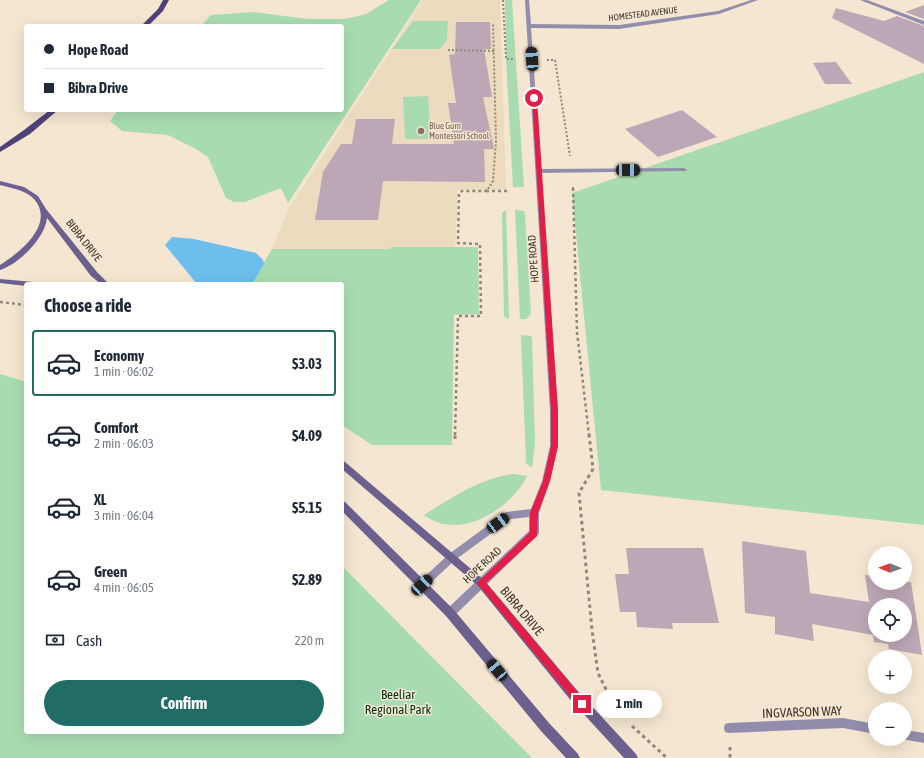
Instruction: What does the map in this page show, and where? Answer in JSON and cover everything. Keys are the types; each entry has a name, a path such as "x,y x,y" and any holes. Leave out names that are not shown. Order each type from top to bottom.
{"main road":[{"path":"146,24 161,10 166,0"},
{"path":"0,150 51,112"}],"street":[{"name":"HOPE ROAD","path":"450,613 534,533 534,513 546,481 554,446 554,404 530,26 527,0"},
{"name":"HOMESTEAD AVENUE","path":"530,26 619,27 719,12 756,0"},
{"path":"862,0 924,23"},
{"path":"539,171 684,170"},
{"name":"BIBRA DRIVE","path":"0,183 12,185 28,191 38,199 44,210 94,274 103,282"},
{"path":"0,268 26,250 38,236 44,223 44,210"},
{"path":"0,281 24,283"},
{"name":"BIBRA DRIVE","path":"344,466 481,583 572,693 632,758"},
{"path":"344,507 450,613 545,726 574,758"},
{"name":"HOPE ROAD","path":"422,585 452,557 509,515 534,513"},
{"name":"INGVARSON WAY","path":"729,728 843,723 868,728"},
{"path":"912,736 924,738"}],"path":[{"path":"503,0 506,60"},
{"path":"486,191 493,181 496,140 493,23"},
{"path":"448,50 494,50"},
{"path":"555,60 572,170 577,332 593,469 579,493 592,630 598,673 618,713"},
{"path":"455,439 458,316 481,316 480,244 458,243 458,193 462,191 510,191"},
{"path":"0,302 24,305"},
{"path":"629,723 667,758"}],"shaded area":[{"name":"Blue Gum Montessori School","path":"423,0 500,0 506,190 458,190 455,251 272,249 289,208"}],"green space":[{"path":"389,0 421,0 288,203 281,188 245,202 234,202 226,198 208,157 196,149 168,135 122,131 110,121 117,112 344,112 344,24 203,24 211,15 254,12 307,19 345,19 366,14"},
{"path":"505,0 512,0 524,187 513,187 506,59"},
{"path":"413,21 448,21 447,40 440,49 392,49"},
{"path":"924,72 924,525 601,490 572,193"},
{"path":"428,96 431,139 405,139 403,97"},
{"path":"506,210 509,319 504,316 502,213"},
{"path":"515,210 524,211 525,215 531,314 526,319 520,319"},
{"path":"391,247 478,247 479,314 454,315 452,445 372,445 344,426 344,282 252,282 272,249 390,249"},
{"path":"521,335 531,336 532,338 535,443 532,468 526,463"},
{"name":"Beeliar Regional Park","path":"0,374 24,381 24,734 344,734 344,568 532,758 0,758"},
{"path":"514,474 527,476 509,500 497,510 483,518 468,523 453,525 438,522 424,515 467,489 490,479"}],"water":[{"path":"172,237 194,239 256,253 263,260 264,264 253,282 195,282 165,245"}],"building":[{"path":"924,5 924,19 905,12"},
{"path":"836,8 884,21 897,16 924,26 924,64 832,18"},
{"path":"456,22 490,22 491,49 484,49 492,97 483,97 494,149 484,149 485,182 383,181 378,220 315,220 323,172 341,144 352,144 356,119 395,119 392,144 454,144 448,103 456,103 449,55 455,54"},
{"path":"836,62 852,84 825,84 813,63"},
{"path":"682,110 717,137 658,157 625,129"},
{"path":"742,541 806,551 810,593 868,602 868,634 812,624 814,641 775,634 775,617 745,613"},
{"path":"626,548 703,548 719,623 672,623 673,629 637,627 636,612 620,612 615,574 629,574"},
{"path":"865,575 868,575 868,590 912,590 912,589 922,655 912,653 912,650 889,649 888,644 874,642 912,642 912,598 868,598"}],"place":[{"name":"Blue Gum Montessori School","path":"421,131"}],"route":[{"path":"534,98 554,411 554,446 546,481 534,513 534,533 481,583 582,704"}]}
